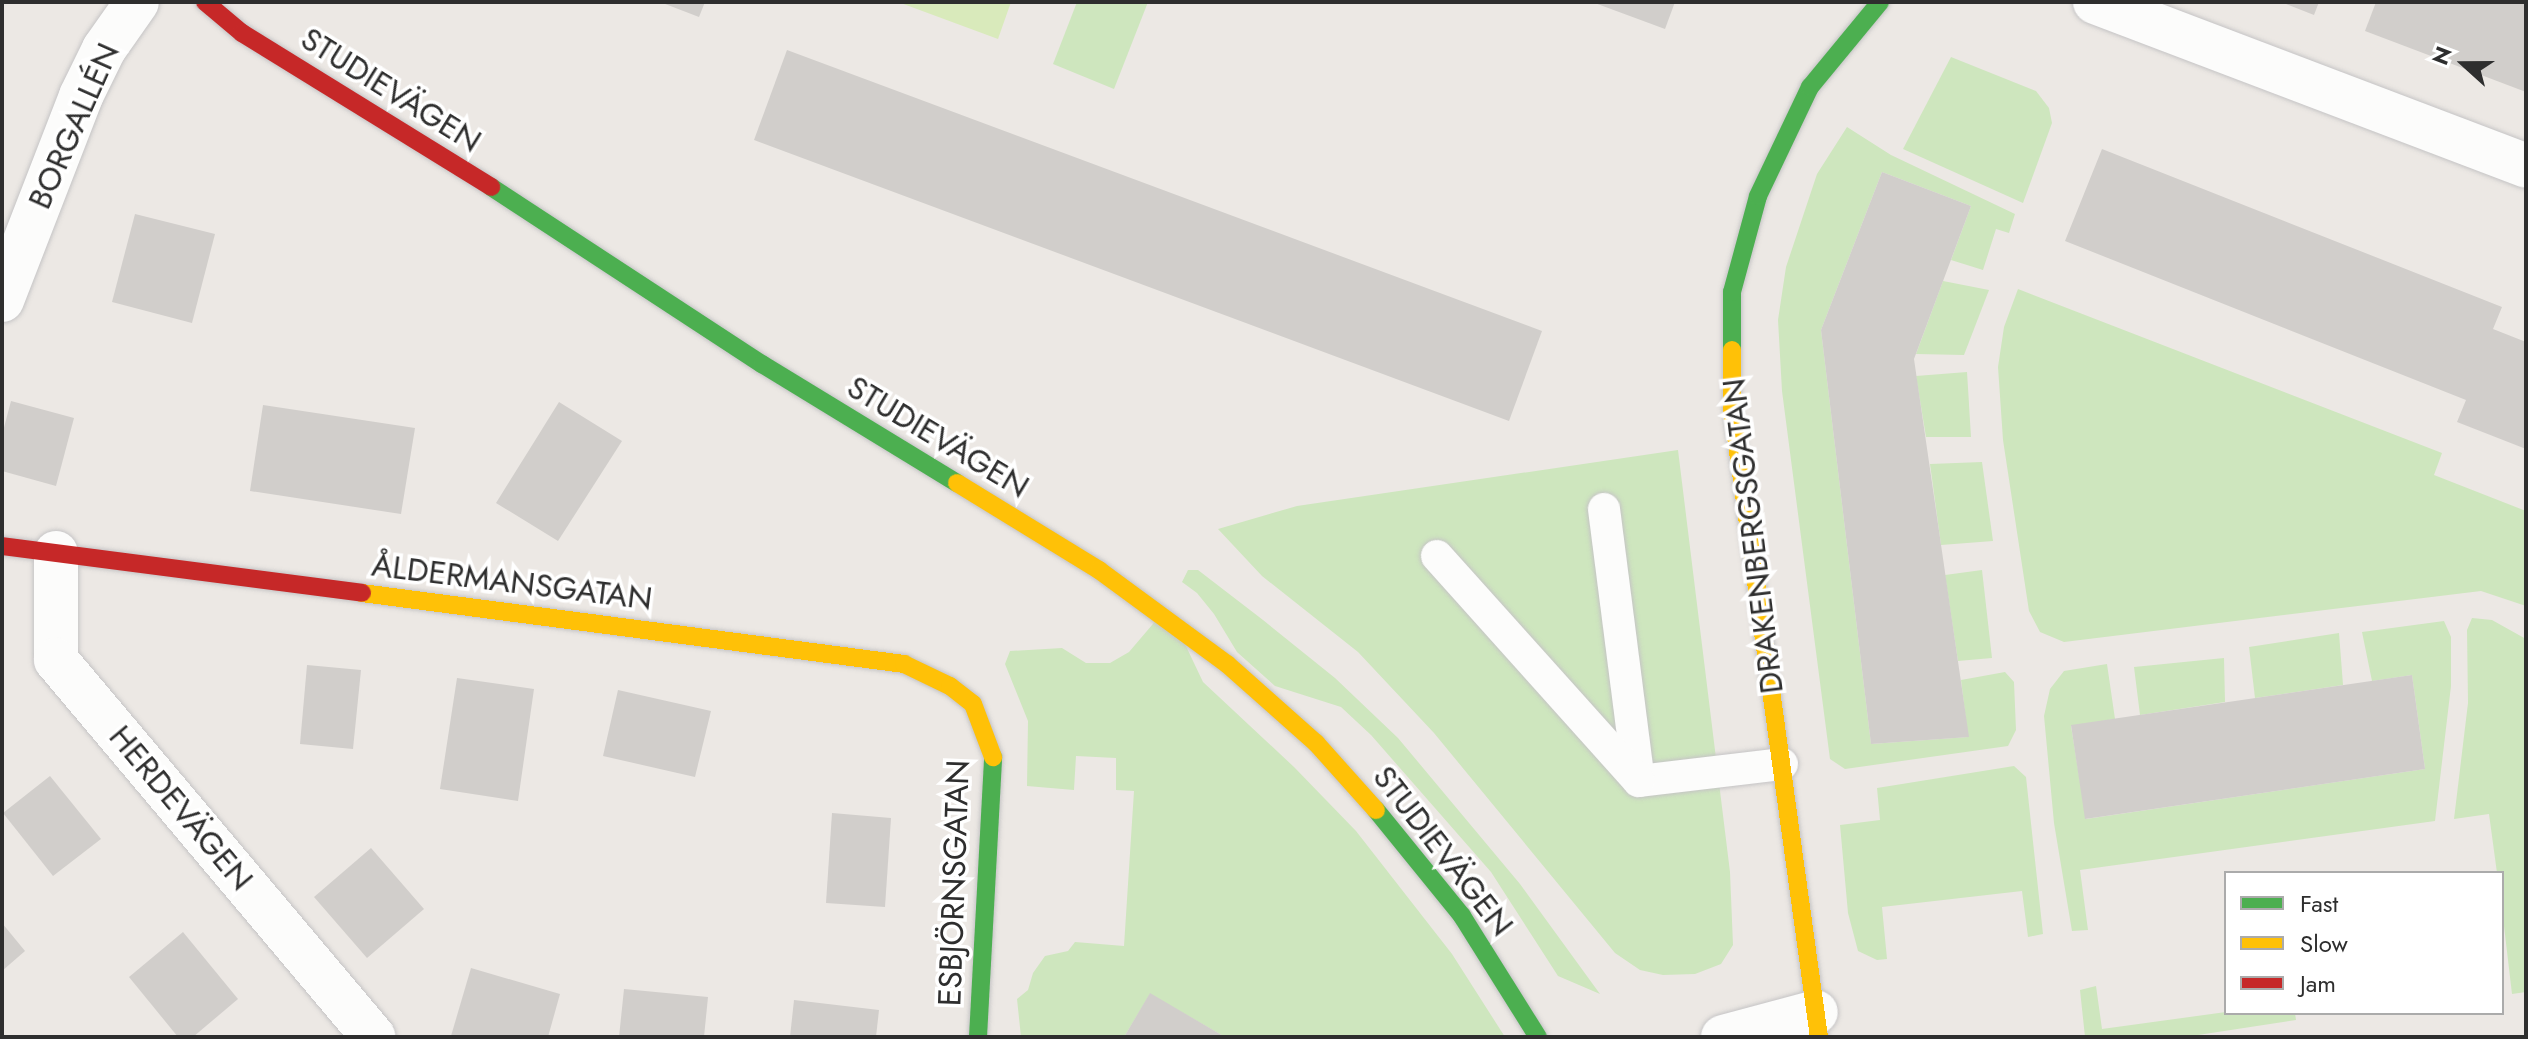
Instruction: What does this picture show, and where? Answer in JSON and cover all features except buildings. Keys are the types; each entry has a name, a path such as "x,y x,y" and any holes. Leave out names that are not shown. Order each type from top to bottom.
{"street":[{"name":"BORGALLÉN","path":"2,300 81,96 104,49 137,2"},
{"name":"STUDIEVÄGEN","path":"205,2 242,33 438,153 762,364 1099,570 1227,664 1316,743 1396,832 1462,916 1538,1037"},
{"name":"DRAKENBERGSGATAN","path":"1723,1037 1817,1025 1732,408 1732,292 1758,196 1810,87 1880,2"},
{"path":"2095,2 2526,166"},
{"name":"ÅLDERMANSGATAN","path":"2,546 904,664 950,686 973,704 986,732"},
{"name":"HERDEVÄGEN","path":"56,553 56,660 374,1037"},
{"name":"ESBJÖRNSGATAN","path":"978,1037 993,757 986,732"}],"lane":[{"path":"1604,509 1639,781"},
{"path":"1437,556 1639,781"},
{"path":"1639,781 1782,764"}],"green space":[{"path":"898,2 1011,2 998,39"},
{"path":"1077,2 1148,2 1114,89 1053,64"},
{"path":"1951,57 2036,91 2049,108 2052,123 2023,203 1903,149"},
{"path":"1847,127 1891,155 2015,214 2009,233 1996,229 1983,270 1951,260 1971,206 1882,172 1821,330 1871,744 1968,737 1961,680 2005,672 2014,682 2016,730 2008,746 1845,769 1830,759 1782,391 1778,320 1786,267 1817,174"},
{"path":"1943,281 1989,290 1964,355 1916,354"},
{"path":"2018,289 2442,453 2434,475 2526,511 2526,606 2481,591 2064,642 2040,632 2029,611 2003,440 1998,367 2004,327"},
{"path":"1967,372 1971,437 1926,437 1916,376"},
{"path":"1678,450 1730,872 1733,945 1721,964 1695,974 1663,975 1640,970 1615,953 1434,733 1358,652 1262,576 1218,529 1297,506"},
{"path":"1982,462 1993,541 1941,545 1930,464"},
{"path":"1188,570 1198,570 1263,620 1335,678 1398,738 1520,884 1600,994 1558,976 1491,872 1371,735 1341,707 1275,686 1237,652 1214,614 1197,593 1182,582"},
{"path":"1982,570 1992,658 1958,661 1945,575"},
{"path":"1158,618 1184,642 1203,682 1294,767 1356,831 1452,954 1505,1037 1225,1037 1150,994 1124,1037 1021,1037 1017,999 1028,990 1033,973 1045,956 1068,951 1075,942 1124,946 1134,791 1116,790 1116,758 1076,756 1074,790 1027,786 1028,721 1005,664 1010,651 1062,648 1086,663 1110,663 1129,652"},
{"path":"2472,618 2492,620 2526,639 2526,992 2512,994 2504,926 2504,871 2497,871 2489,814 2454,819 2468,703 2467,630"},
{"path":"2444,621 2451,637 2451,686 2435,821 2080,870 2088,930 2072,931 2054,823 2044,716 2050,689 2064,671 2107,664 2115,719 2071,726 2086,819 2425,769 2412,675 2372,681 2362,632"},
{"path":"2339,633 2343,685 2255,698 2249,647"},
{"path":"2224,658 2225,702 2140,715 2134,667"},
{"path":"2014,766 2026,777 2043,934 2028,937 2022,891 1882,907 1887,959 1877,960 1858,951 1848,913 1840,825 1880,820 1877,788"},
{"path":"2096,986 2102,1029 2224,1012 2224,1015 2295,1015 2296,1020 2185,1037 2085,1037 2080,990"}],"traffic: fast":[{"path":"1732,350 1732,292 1758,196 1810,87 1880,2"},
{"path":"491,187 762,364 957,483"},
{"path":"978,1037 993,757"},
{"path":"1376,810 1462,916 1538,1037"}],"traffic: slow":[{"path":"1732,350 1732,408 1819,1037"},
{"path":"957,483 1099,570 1227,664 1316,743 1376,810"},
{"path":"362,593 904,664 950,686 973,704 993,757"}],"traffic: jam":[{"path":"205,2 242,33 491,187"},
{"path":"2,546 362,593"}]}
